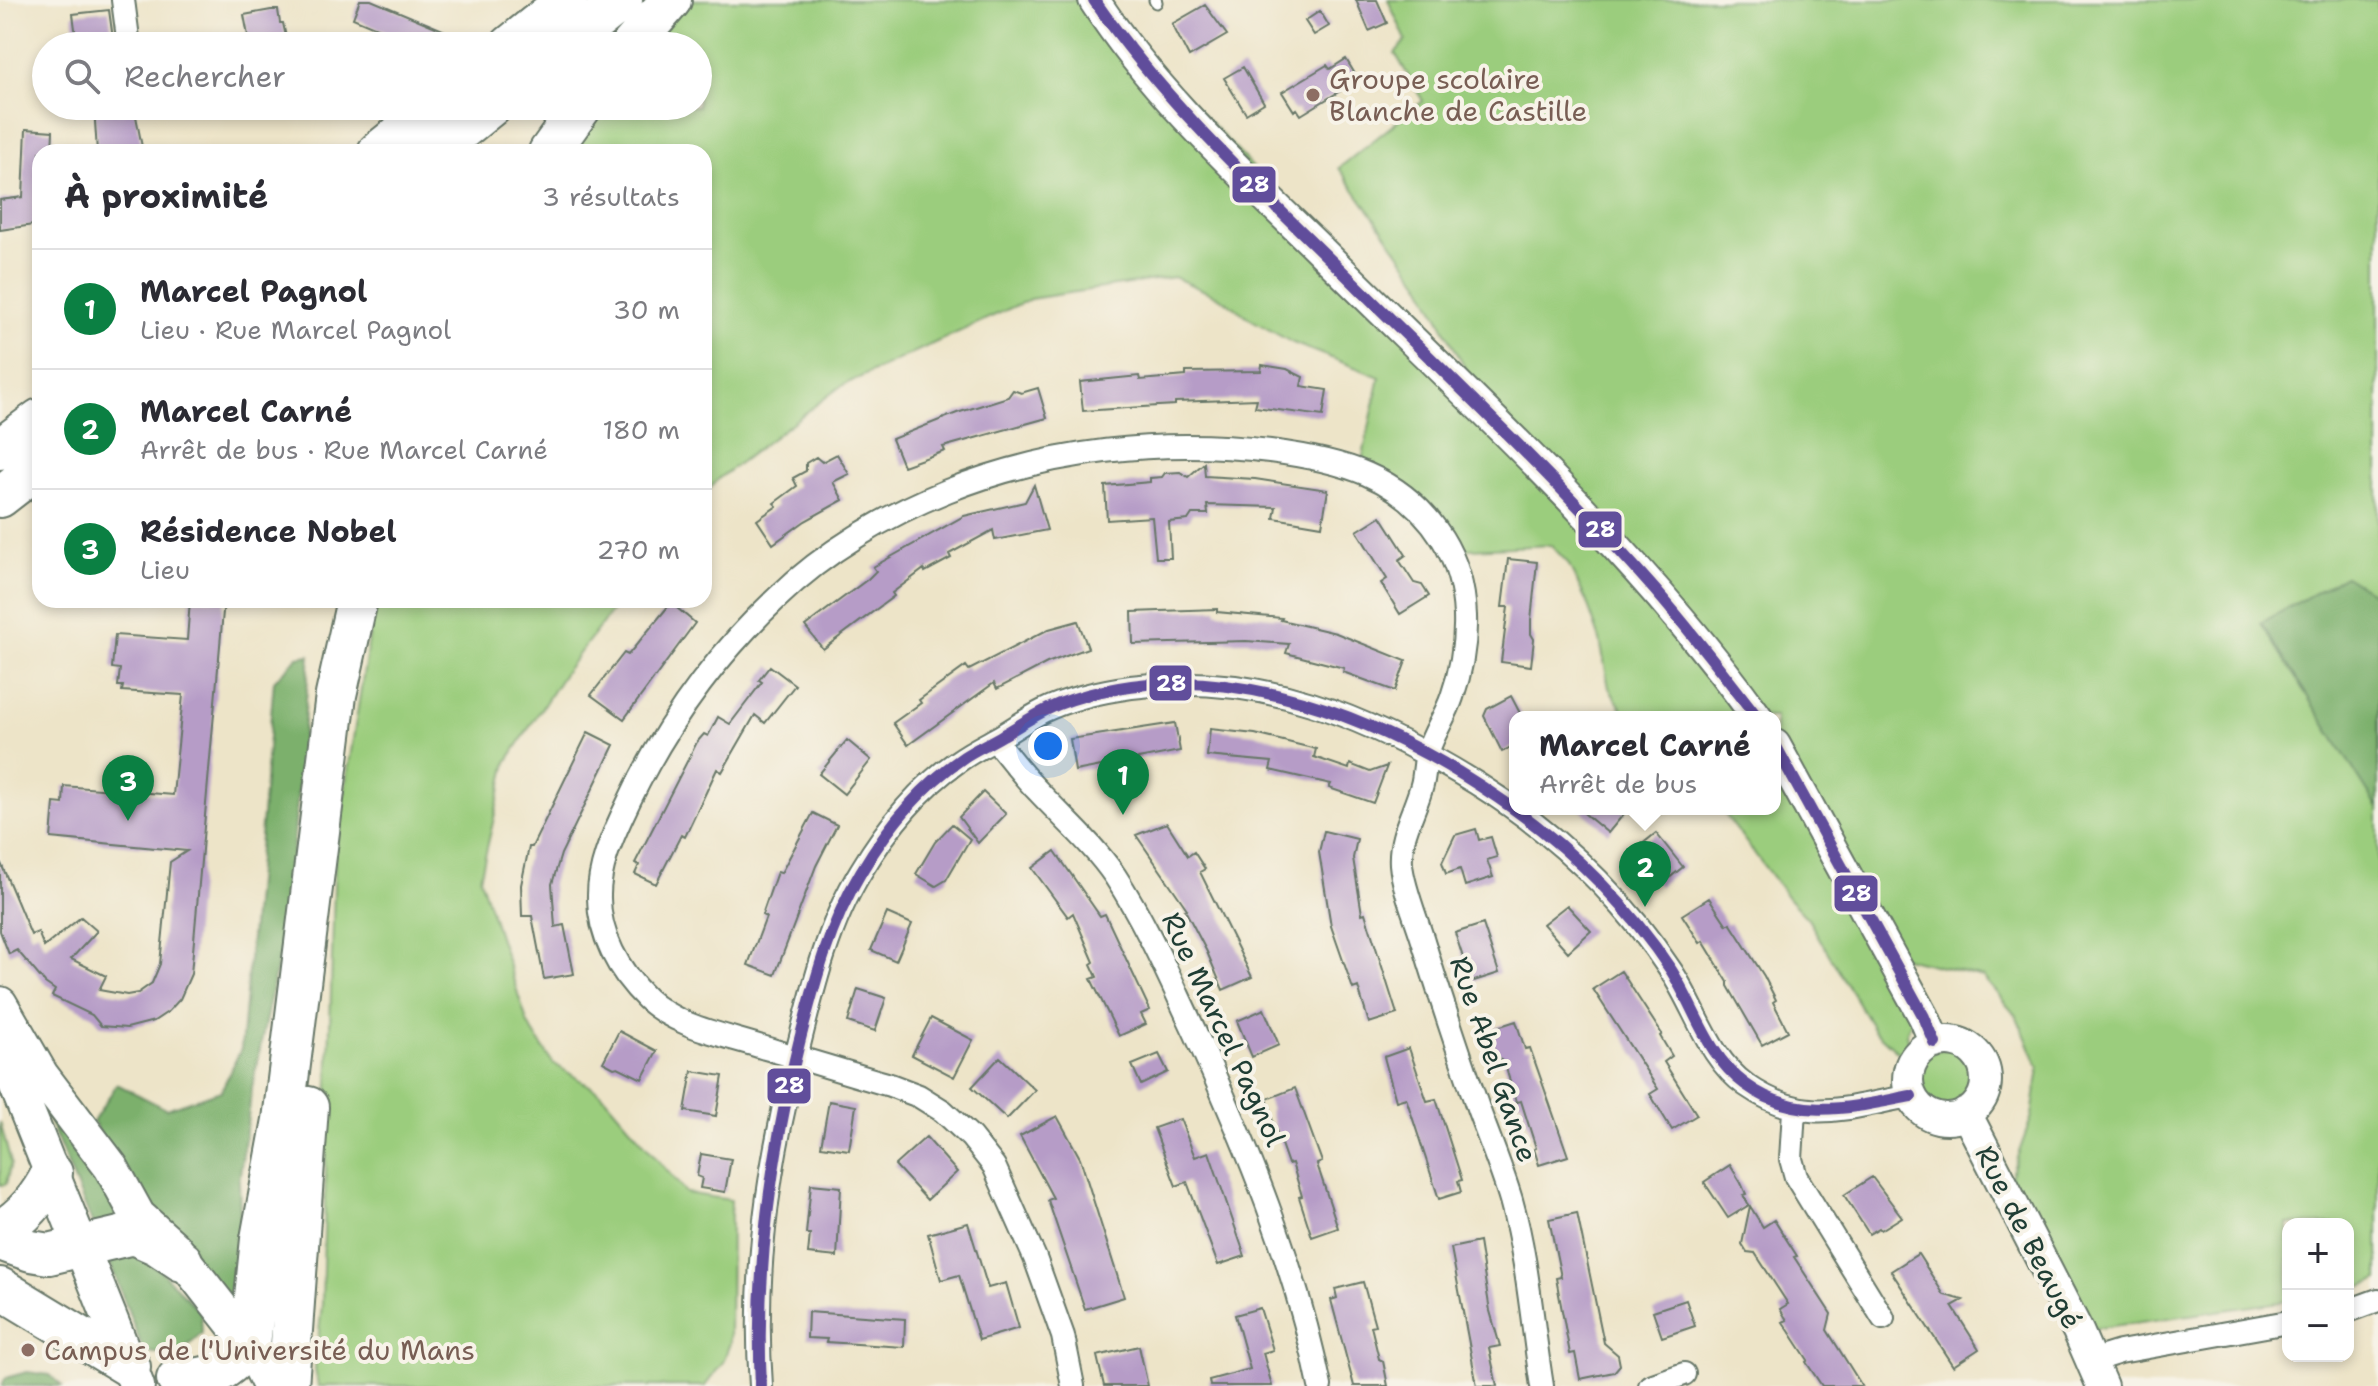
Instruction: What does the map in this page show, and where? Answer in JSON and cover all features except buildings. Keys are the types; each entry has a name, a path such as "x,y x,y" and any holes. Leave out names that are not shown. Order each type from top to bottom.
{"highway":[{"path":"527,32 567,0"},
{"path":"582,32 622,0"},
{"path":"643,32 671,0"},
{"path":"388,144 418,120"},
{"path":"444,144 474,120"},
{"path":"555,144 572,120"},
{"path":"0,449 32,425"},
{"path":"0,497 32,472"},
{"path":"177,1379 210,1377 224,1370 238,1330 261,1239 283,1120 336,695 355,608"},
{"path":"288,1386 336,695"},
{"path":"0,1231 27,1212 44,1191 52,1173"},
{"path":"0,1240 49,1254 133,1234 158,1245 182,1261"},
{"path":"0,1288 133,1376"}],"main road":[{"path":"0,1004 41,1075 111,1167 138,1216 163,1237 238,1330 270,1386"},
{"path":"0,1044 133,1376 177,1379"}],"street":[{"path":"123,0 127,32"},
{"path":"1094,0 1143,65 1202,133 1645,578 1717,662 1753,711"},
{"name":"Rue Abel Gance","path":"1073,1386 1063,1336 1011,1200 994,1166 971,1137 943,1111 919,1096 700,1028 661,1011 632,983 612,952 601,921 599,885 618,825 646,765 701,683 779,595 828,558 882,522 945,492 1010,469 1108,449 1194,445 1301,455 1346,464 1378,478 1418,509 1446,544 1462,588 1466,628 1451,702 1426,754 1422,787 1410,813 1401,865 1445,1014 1512,1202 1542,1386"},
{"path":"761,1386 759,1325 764,1223 776,1140 825,951 860,871 895,823 956,762 1045,710 1091,694 1172,682 1204,683 1274,692 1322,707 1426,754 1479,784 1509,806"},
{"name":"Rue Marcel Pagnol","path":"995,740 1037,790 1099,854 1140,917 1226,1099 1260,1180 1291,1271 1320,1386"},
{"path":"1781,756 1905,980 1935,1043"},
{"path":"1521,815 1587,869 1640,927 1666,963 1724,1066 1741,1082 1765,1098 1794,1110 1814,1113 1911,1096"},
{"path":"1947,1040 1963,1044 1975,1052 1983,1065 1985,1088 1979,1102 1966,1113 1947,1119 1932,1116 1920,1107 1911,1096 1908,1081 1911,1064 1920,1052 1935,1043 1947,1040"},
{"path":"1794,1110 1791,1159 1796,1177 1883,1318"},
{"name":"Rue de Beaugé","path":"1966,1113 2097,1374 2120,1352 2282,1323"},
{"path":"2354,1309 2378,1300"},
{"path":"1650,1386 1684,1374"}],"green space":[{"path":"686,0 1094,0 1492,420 1420,282 1339,168 1423,101 1395,53 1406,40 1388,0 2378,0 2378,596 2345,576 2261,623 2378,808 2378,1280 2354,1289 2354,1218 2282,1218 2282,1302 2078,1331 2005,1191 2032,1116 2039,1068 2017,1017 1983,977 1892,955 1918,1006 1907,1031 1911,1064 1874,1030 1808,919 1789,899 1726,815 1781,815 1781,711 1623,711 1609,688 1600,640 1586,600 1568,563 1551,545 1448,550 1360,470 1380,377 1293,343 1223,299 1174,277 1030,299 841,386 712,486 712,144 576,144 594,120 712,120 712,32 660,32"},
{"path":"2345,576 2378,596 2378,808 2261,623"},
{"path":"374,608 614,608 565,672 507,762 480,878 528,1024 553,1063 601,1093 686,1193 731,1200 730,1343 723,1362 705,1386 318,1386 315,1369 322,1304 335,853"},
{"path":"310,655 287,914 252,1088 239,1181 243,1317 147,1212 93,1122 117,1084 166,1109 221,1091 241,1049 274,681 298,657"},
{"path":"1946,1049 1958,1051 1967,1058 1974,1067 1974,1091 1967,1100 1958,1107 1946,1109 1934,1107 1925,1100 1918,1091 1916,1079 1918,1067 1925,1058 1934,1051"},
{"path":"36,1089 90,1163 122,1217 93,1225"},
{"path":"0,1122 11,1163 6,1184 0,1185"},
{"path":"107,1255 137,1257 161,1271 201,1313 202,1333 176,1352 144,1352"},
{"path":"27,1372 50,1375 62,1386 2,1386 5,1378"}],"transit line":[{"name":"28","path":"1094,0 1154,78 1220,150 1584,512 1681,621 1752,711"},
{"name":"28","path":"761,1386 760,1299 767,1213 780,1128 817,977 840,913 871,856 919,795 948,768 1059,704 1113,689 1168,683 1224,686 1279,696 1333,712 1385,733 1435,759 1509,806"},
{"name":"28","path":"1781,756 1924,1017 1935,1043"},
{"name":"28","path":"1522,815 1586,869 1631,917 1671,970 1711,1046 1745,1084 1765,1096 1805,1108 1847,1107 1911,1096"}],"place":[{"name":"Groupe scolaire Blanche de Castille","path":"1313,95"},
{"name":"Marcel Pagnol","path":"1123,815"},
{"name":"Résidence Nobel","path":"128,821"},
{"name":"Marcel Carné","path":"1645,907"},
{"name":"Campus de l'Université du Mans","path":"28,1350"}]}
